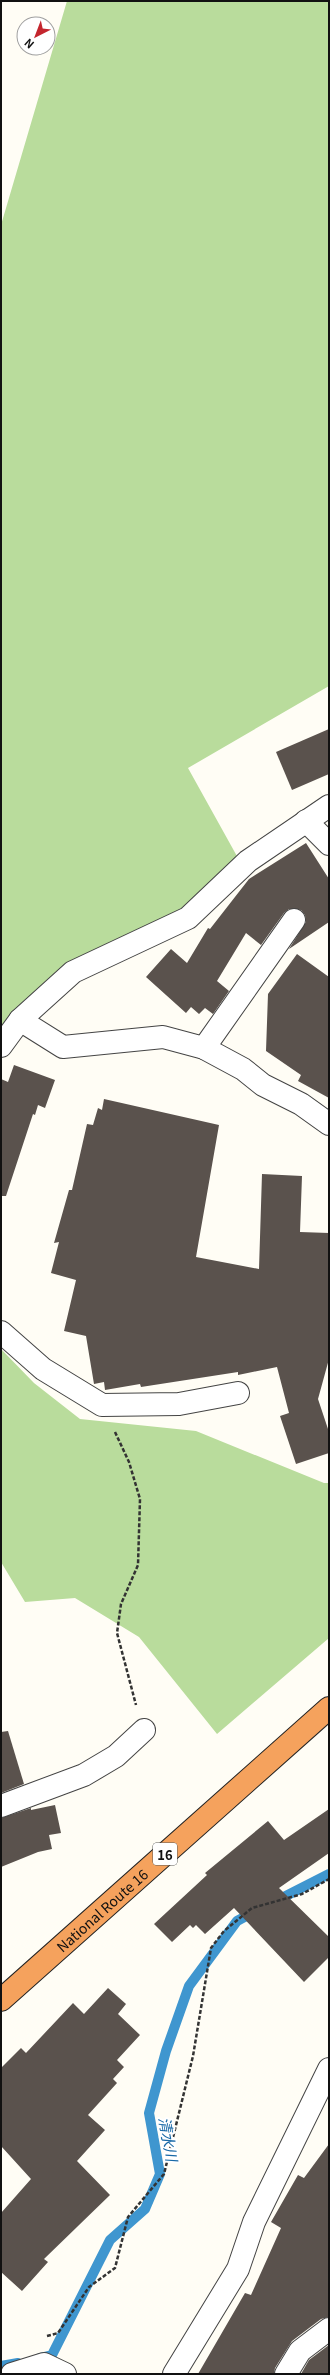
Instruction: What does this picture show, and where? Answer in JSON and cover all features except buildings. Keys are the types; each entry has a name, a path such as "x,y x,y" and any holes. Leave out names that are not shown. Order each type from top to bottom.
{"highway":[{"name":"National Route 16","path":"1,2000 329,1708"}],"street":[{"path":"1,1046 20,1020 73,972 188,918 248,861 329,806"},
{"path":"306,821 329,844"},
{"path":"204,1048 294,920"},
{"path":"20,1020 63,1048 163,1037 204,1048 243,1069 263,1085 301,1104 329,1124"},
{"path":"1,1332 43,1369 102,1405 180,1404 238,1392"},
{"path":"1,1806 84,1775 116,1756 144,1730"},
{"path":"174,2374 238,2269 254,2222 329,2069"},
{"path":"286,2374 300,2351 329,2329"},
{"path":"12,2374 44,2364 56,2372"}],"path":[{"path":"102,1405 129,1462 140,1499 138,1565 120,1604 117,1633 130,1686 144,1730"},
{"path":"47,2336 58,2333 89,2288 115,2268 128,2217 164,2174 193,2056 210,1948 224,1931 252,1908 302,1894 329,1880"}],"green space":[{"path":"67,1 329,1 329,686 188,768 238,858 184,910 1,1033 1,225 51,56 56,56 56,38"},
{"path":"1,1349 34,1383 80,1419 196,1431 324,1483 329,1483 329,1638 217,1734 139,1637 75,1598 25,1602 1,1562"}],"waterway":[{"name":"清水川","path":"276,1901 329,1874"},
{"name":"清水川","path":"40,2358 52,2355 110,2240 145,2209 160,2174 149,2113 166,2051 189,1986 237,1921 254,1912"},
{"name":"清水川","path":"1,2366 18,2363"}]}
